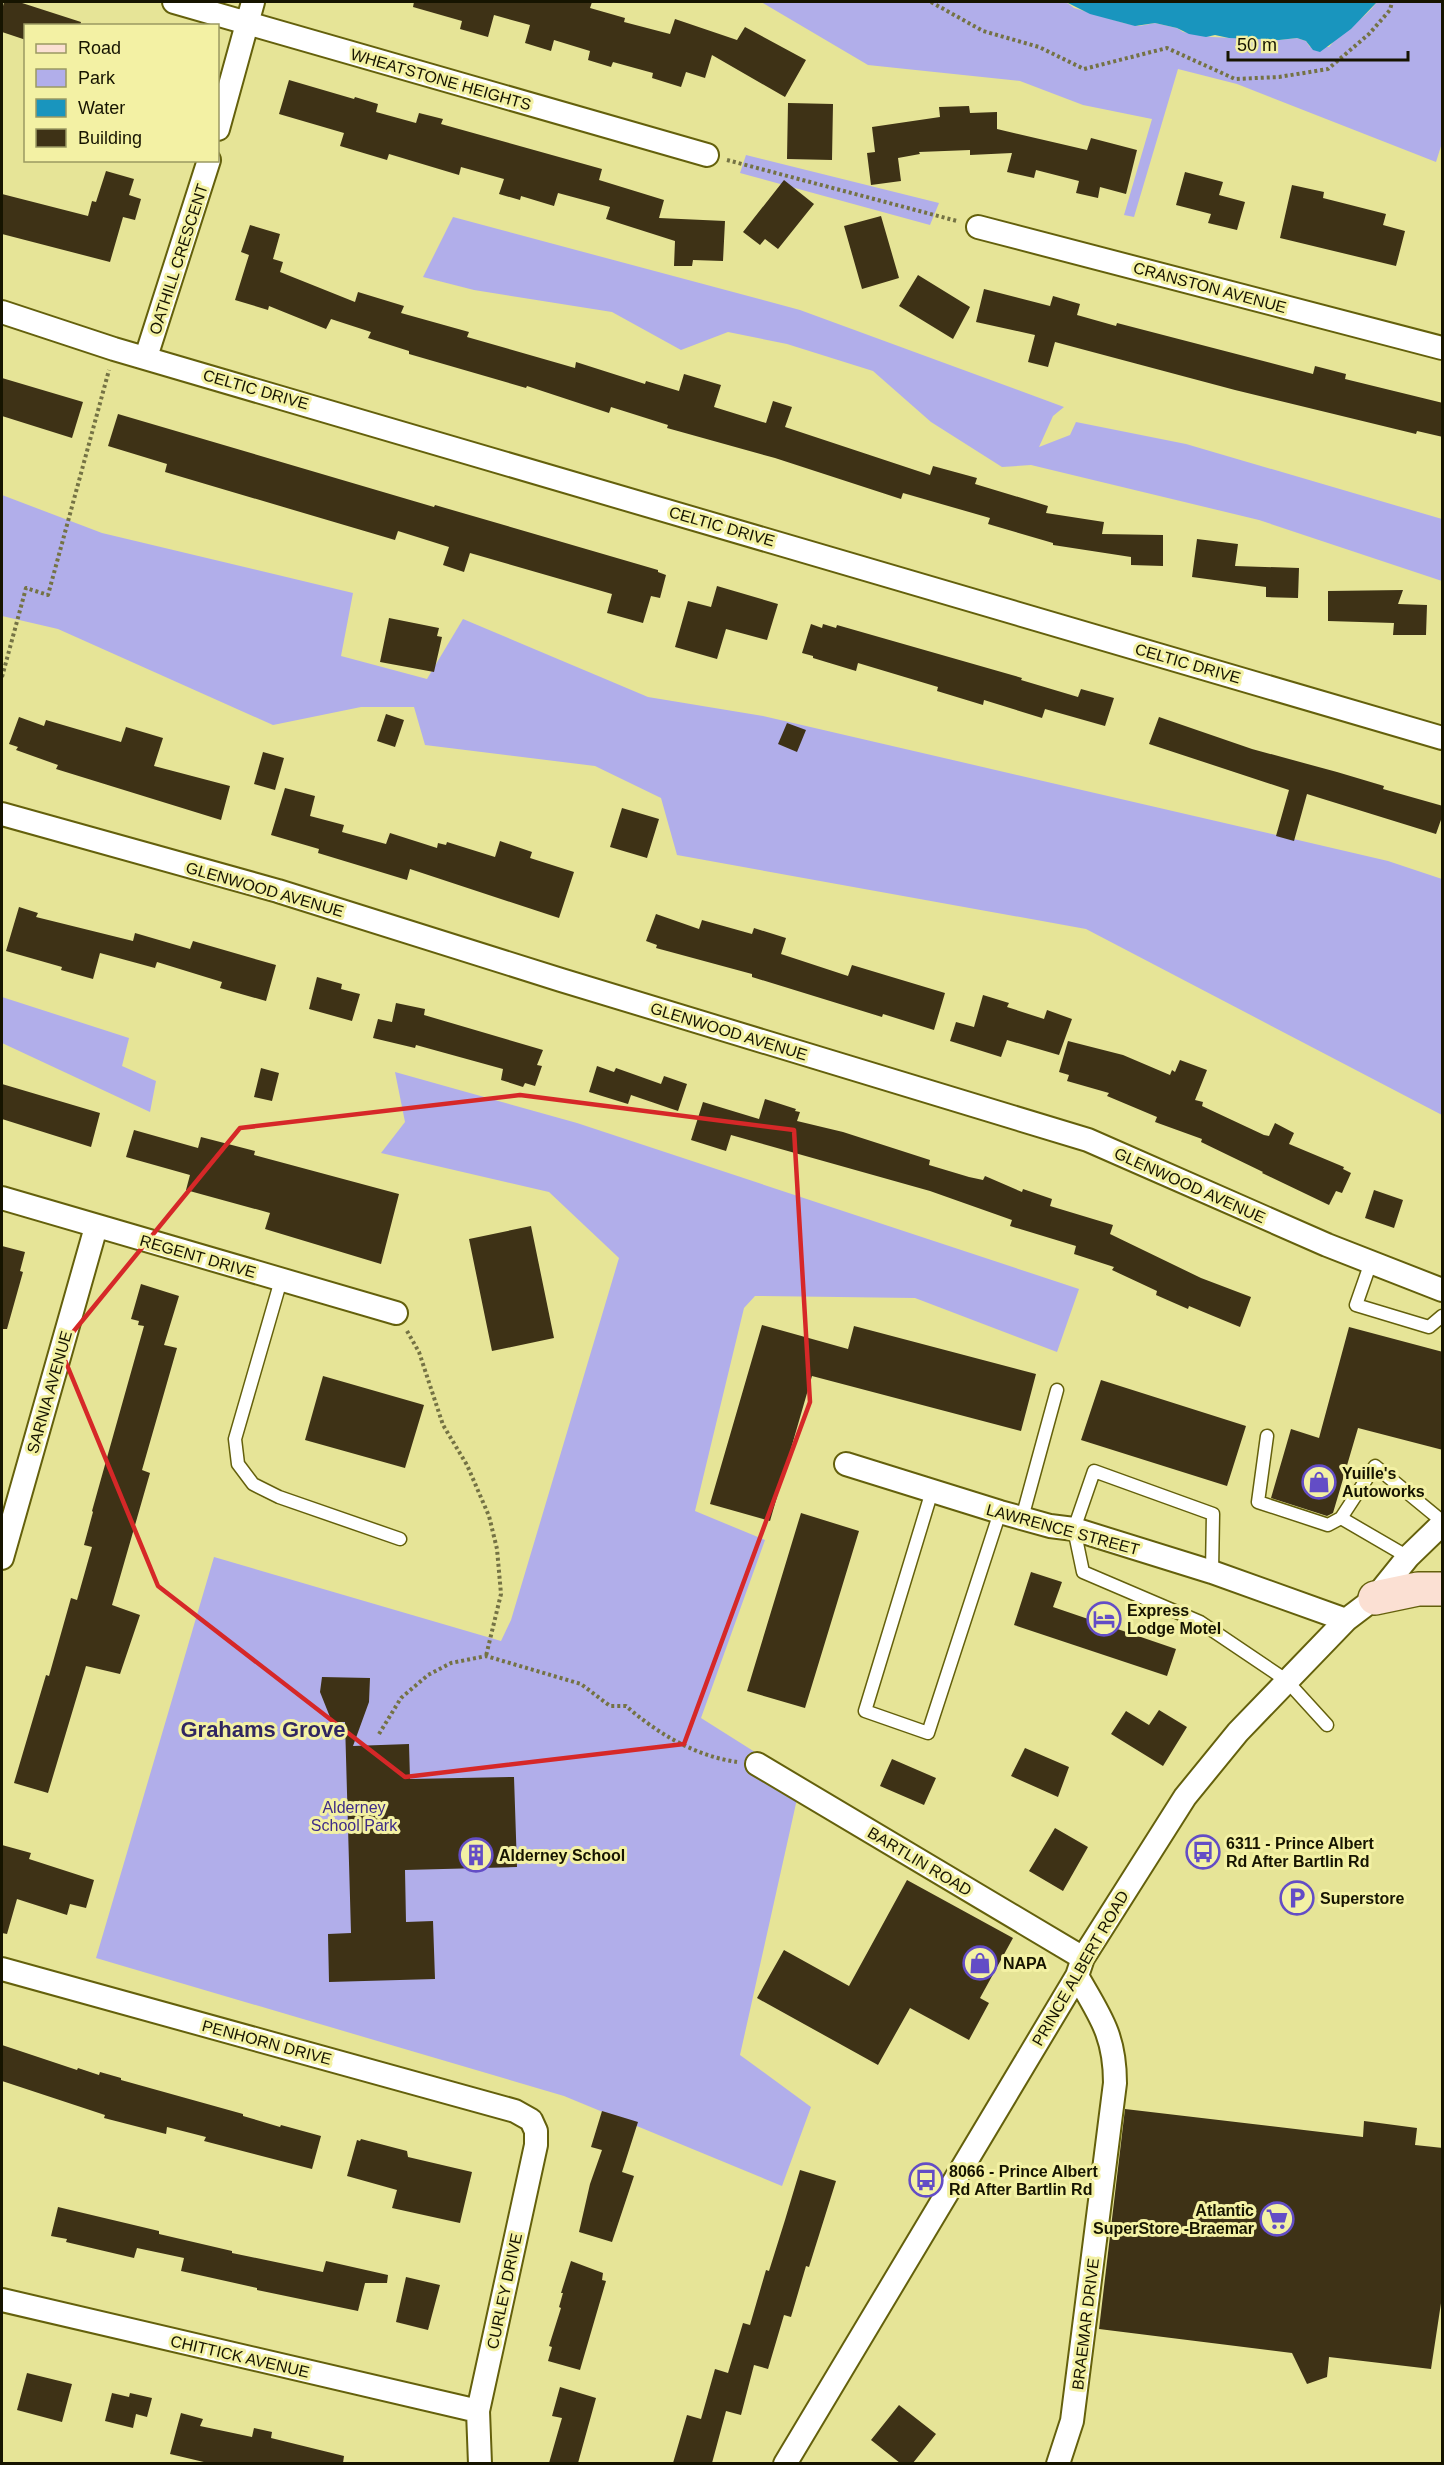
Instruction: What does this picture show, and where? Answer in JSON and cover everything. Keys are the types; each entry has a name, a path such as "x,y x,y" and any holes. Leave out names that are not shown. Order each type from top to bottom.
{"main road":[{"path":"1375,1598 1418,1590 1443,1589"}],"street":[{"name":"WHEATSTONE HEIGHTS","path":"174,2 250,12 707,155"},
{"path":"219,125 250,12"},
{"name":"OATHILL CRESCENT","path":"146,357 208,162"},
{"name":"CRANSTON AVENUE","path":"978,227 1443,348"},
{"name":"CELTIC DRIVE","path":"2,312 114,349 1443,738"},
{"name":"GLENWOOD AVENUE","path":"2,814 278,891 561,980 1088,1140 1371,1262 1443,1290"},
{"name":"REGENT DRIVE","path":"2,1198 396,1313"},
{"name":"SARNIA AVENUE","path":"2,1558 96,1227"},
{"name":"LAWRENCE STREET","path":"846,1464 1000,1512 1050,1526 1074,1529 1212,1572 1346,1620"},
{"name":"PRINCE ALBERT ROAD","path":"785,2463 1080,1967 1185,1797 1238,1732 1286,1680 1346,1620 1375,1598 1408,1557 1443,1522"},
{"name":"BARTLIN ROAD","path":"757,1764 1080,1967"},
{"name":"BRAEMAR DRIVE","path":"1058,2463 1072,2421 1115,2083 1114,2051 1080,1967"},
{"name":"PENHORN DRIVE","path":"2,1969 428,2086 515,2111 531,2120"},
{"name":"CURLEY DRIVE","path":"480,2463 477,2412 536,2145 536,2131 531,2120"},
{"name":"CHITTICK AVENUE","path":"2,2300 477,2412"}],"lane":[{"path":"1371,1262 1356,1305 1429,1327 1443,1316"},
{"path":"281,1280 235,1439 238,1464 253,1484 279,1497 400,1539"},
{"path":"1022,1518 1057,1390"},
{"path":"1267,1436 1258,1502 1328,1525 1341,1518 1374,1466 1443,1522"},
{"path":"1212,1572 1213,1514 1094,1471 1074,1529 1083,1572 1200,1622 1286,1680 1327,1725"},
{"path":"932,1491 865,1711 928,1733 1000,1512"},
{"path":"1341,1518 1408,1557"}],"path":[{"path":"931,2 983,31 1039,47 1084,69 1167,48 1234,79 1280,77 1328,69 1369,34 1390,10 1392,2"},
{"path":"707,155 978,227"},
{"path":"2,677 26,588 48,595 114,349"},
{"path":"396,1313 419,1352 442,1425 467,1465 489,1516 497,1549 501,1594 486,1656"},
{"path":"379,1734 401,1698 428,1675 451,1663 486,1656 581,1684 610,1706 626,1706 648,1725 696,1751 730,1761 757,1764"}],"highlighted area":[{"path":"520,1095 794,1130 810,1402 684,1744 405,1777 158,1586 60,1348 240,1128"}],"green space":[{"path":"761,2 1066,2 1074,8 1139,26 1155,23 1177,28 1183,32 1212,37 1279,40 1297,38 1306,41 1310,47 1329,47 1377,2 1442,2 1442,143 1436,162 1237,84 1178,69 1134,217 1124,215 1152,119 1083,105 1020,81 868,65"},
{"path":"746,155 939,203 930,225 740,173"},
{"path":"453,217 800,310 1064,407 1053,416 1039,447 1070,435 1076,422 1186,444 1442,519 1442,581 1259,520 1031,465 1002,467 931,422 873,371 787,344 728,332 681,350 612,312 474,290 423,277"},
{"path":"2,495 102,533 353,593 341,656 427,679 463,619 648,697 763,716 1388,861 1442,879 1442,1115 1086,929 677,855 661,798 595,766 425,745 414,707 361,707 273,725 58,629 2,616"},
{"path":"2,997 129,1038 122,1066 156,1081 150,1112 2,1043"},
{"name":"Alderney School Park","path":"395,1072 577,1123 1079,1289 1057,1352 915,1298 755,1296 744,1308 695,1511 765,1540 701,1718 801,1781 740,2055 811,2107 782,2186 564,2096 96,1958 214,1557 501,1641 511,1620 619,1258 549,1192 381,1153 405,1122"}],"water":[{"path":"1066,2 1377,2 1351,29 1320,52 1313,50 1306,41 1297,38 1279,40 1229,38 1215,35 1206,37 1155,23 1135,26 1090,14"}],"building":[{"path":"4,2 19,2 81,22 80,24 24,24 24,39 2,32"},
{"path":"414,2 592,2 590,8 625,18 624,22 670,34 675,19 737,40 745,27 806,60 785,97 712,55 705,78 686,72 681,87 652,78 653,73 613,62 611,67 588,60 590,51 554,40 551,51 525,43 530,25 494,15 488,37 460,29 462,21 413,7"},
{"path":"289,80 378,104 376,112 416,123 419,113 443,119 441,124 602,169 599,180 664,200 659,218 725,221 723,261 693,260 692,266 674,266 675,241 606,219 610,207 558,193 554,206 521,196 520,200 499,194 504,179 461,167 459,175 389,154 387,160 340,146 344,133 279,114"},
{"path":"788,103 833,104 832,160 787,159"},
{"path":"969,106 970,113 997,112 997,129 1087,150 1091,138 1137,150 1126,194 1100,187 1098,198 1076,193 1079,181 1036,170 1034,178 1007,172 1012,153 970,155 970,150 919,152 920,154 898,158 901,181 871,185 867,153 875,152 872,127 940,117 939,107"},
{"path":"106,171 134,179 129,195 141,199 135,220 123,217 110,262 2,234 2,194 88,216 92,201 96,202"},
{"path":"1185,172 1223,182 1219,195 1245,202 1237,230 1208,223 1211,214 1176,205"},
{"path":"784,180 814,204 778,249 765,239 760,245 743,232"},
{"path":"1292,185 1324,192 1323,198 1386,214 1383,225 1405,231 1396,266 1280,238"},
{"path":"881,216 899,278 862,289 844,226"},
{"path":"250,225 280,234 273,259 283,262 280,272 355,302 358,292 404,306 401,313 469,332 467,337 575,368 576,362 645,384 646,381 679,391 684,374 721,385 714,407 766,423 773,401 792,407 785,427 930,475 933,466 977,478 975,484 1048,506 1046,513 1104,522 1102,534 1163,535 1163,566 1131,565 1131,557 1053,545 1053,543 988,524 990,518 903,493 901,499 775,458 667,428 668,425 611,407 609,413 527,386 526,388 409,354 409,351 368,338 371,332 331,319 326,329 269,306 268,310 235,300 249,255 241,252"},
{"path":"918,275 970,307 953,339 899,306"},
{"path":"984,289 1050,306 1053,296 1080,304 1077,315 1116,326 1117,323 1313,374 1315,366 1346,374 1345,379 1443,403 1443,437 1417,431 1416,434 1235,390 1055,342 1048,367 1028,362 1035,335 976,322"},
{"path":"2,378 83,402 72,438 2,416"},
{"path":"118,414 658,570 666,575 660,598 651,596 643,623 607,613 612,594 470,553 464,572 443,565 449,547 398,531 395,540 165,472 167,464 108,446"},
{"path":"1197,539 1238,544 1235,566 1299,568 1298,598 1266,597 1266,587 1192,577"},
{"path":"717,586 778,604 767,640 726,629 717,659 675,647 688,601 711,607"},
{"path":"1403,590 1398,604 1427,605 1426,635 1393,635 1394,623 1328,621 1328,591"},
{"path":"389,618 439,628 437,636 442,637 434,672 380,662"},
{"path":"811,624 822,628 823,624 836,628 837,625 1022,678 1021,680 1078,697 1081,689 1114,698 1105,726 1045,709 1042,718 984,700 983,705 937,691 938,687 858,663 856,671 802,653"},
{"path":"386,714 404,720 395,747 377,741"},
{"path":"19,717 44,726 46,720 121,742 126,727 163,738 154,766 230,786 221,820 56,769 58,765 16,750 18,747 9,744"},
{"path":"1159,717 1252,749 1384,786 1383,789 1443,806 1443,814 1436,834 1307,794 1294,841 1276,836 1289,790 1149,744"},
{"path":"787,723 806,730 797,752 778,744"},
{"path":"263,752 284,758 275,790 254,784"},
{"path":"285,788 315,796 310,816 344,825 342,832 386,844 390,833 437,848 438,843 446,845 447,842 495,857 500,841 532,852 530,858 574,872 559,918 410,869 407,880 318,853 319,849 271,835"},
{"path":"622,808 659,819 647,858 610,847"},
{"path":"19,907 38,913 36,917 133,941 135,933 190,949 193,941 276,965 266,1001 220,988 222,982 157,962 155,968 100,953 93,979 61,970 62,967 6,951"},
{"path":"656,914 699,929 702,920 752,934 754,928 786,938 781,954 848,976 852,965 945,993 934,1030 883,1014 882,1017 752,977 752,974 656,948 657,945 646,941"},
{"path":"317,977 342,984 341,989 360,994 352,1021 309,1009"},
{"path":"983,995 1009,1003 1007,1007 1044,1019 1047,1010 1072,1019 1059,1055 1007,1040 1001,1057 950,1041 956,1022 974,1027"},
{"path":"396,1003 425,1009 424,1015 543,1050 537,1065 542,1066 535,1086 525,1083 523,1087 501,1080 503,1069 416,1045 415,1048 373,1038 378,1019 392,1022"},
{"path":"1068,1041 1123,1055 1170,1075 1172,1070 1175,1072 1180,1060 1207,1070 1195,1100 1203,1102 1202,1106 1264,1135 1269,1136 1275,1123 1294,1133 1289,1144 1344,1167 1343,1169 1351,1173 1342,1193 1336,1191 1329,1205 1201,1142 1202,1139 1155,1122 1157,1117 1107,1096 1109,1093 1067,1081 1069,1075 1059,1072"},
{"path":"597,1066 614,1072 616,1068 661,1084 664,1076 687,1084 678,1111 631,1095 628,1104 589,1092"},
{"path":"261,1068 279,1073 272,1101 254,1097"},
{"path":"2,1084 100,1113 91,1147 2,1119"},
{"path":"765,1099 796,1109 795,1111 800,1112 797,1121 843,1132 930,1160 929,1165 969,1177 983,1180 985,1176 1022,1192 1023,1189 1052,1199 1050,1206 1113,1225 1110,1234 1201,1278 1251,1297 1240,1327 1156,1295 1157,1291 1112,1270 1114,1267 1074,1254 1076,1246 1010,1226 1012,1220 930,1191 731,1135 726,1151 691,1140 703,1102 759,1119"},
{"path":"134,1130 198,1148 201,1137 255,1151 254,1155 399,1194 381,1264 265,1229 270,1213 186,1190 190,1175 126,1157"},
{"path":"1374,1190 1403,1200 1394,1228 1365,1218"},
{"path":"531,1226 554,1338 492,1351 469,1239"},
{"path":"2,1246 25,1252 20,1271 23,1272 7,1329 2,1329"},
{"path":"141,1284 179,1296 164,1345 177,1348 142,1470 150,1473 112,1605 140,1615 120,1674 86,1666 48,1793 14,1783 46,1675 49,1676 71,1598 77,1600 92,1547 84,1545 92,1511 144,1326 138,1325 139,1321 131,1319"},
{"path":"762,1325 848,1349 854,1326 1036,1374 1021,1431 812,1376 770,1521 710,1504"},
{"path":"1349,1327 1443,1352 1443,1450 1358,1428 1333,1513 1327,1516 1271,1498 1291,1429 1319,1438"},
{"path":"323,1376 424,1405 405,1468 305,1440"},
{"path":"1101,1380 1246,1426 1227,1486 1081,1440"},
{"path":"801,1513 859,1531 805,1708 747,1691"},
{"path":"1031,1572 1062,1582 1053,1607 1176,1649 1167,1676 1014,1625"},
{"name":"Alderney School","path":"322,1677 370,1678 369,1702 353,1746 409,1744 410,1779 514,1777 517,1867 405,1870 406,1922 433,1921 435,1979 329,1982 328,1934 351,1933 345,1722 332,1722 320,1692"},
{"path":"1159,1710 1187,1727 1163,1766 1111,1734 1126,1711 1149,1725"},
{"path":"1025,1748 1069,1767 1058,1797 1011,1776"},
{"path":"892,1759 936,1778 924,1805 880,1786"},
{"path":"1055,1828 1088,1847 1063,1891 1029,1871"},
{"path":"2,1845 31,1853 29,1859 94,1880 86,1908 70,1904 67,1915 17,1899 7,1934 2,1933"},
{"path":"907,1880 1013,1938 980,1998 989,2003 969,2040 910,2008 878,2065 757,1998 784,1950 849,1986"},
{"path":"2,2045 77,2070 78,2068 99,2075 100,2072 280,2127 281,2125 321,2136 312,2169 204,2141 206,2137 167,2127 166,2134 104,2118 105,2115 2,2081"},
{"name":"Atlantic SuperStore -Braemar","path":"1125,2109 1363,2137 1364,2121 1417,2128 1415,2145 1443,2148 1443,2290 1431,2369 1329,2357 1327,2377 1307,2384 1292,2353 1099,2329"},
{"path":"602,2111 638,2122 622,2172 634,2176 612,2242 579,2232 590,2184 602,2150 591,2147"},
{"path":"361,2139 407,2151 408,2157 472,2172 460,2223 392,2208 397,2190 347,2176 357,2140"},
{"path":"800,2170 836,2181 791,2317 784,2315 768,2369 754,2365 741,2415 726,2411 712,2463 673,2463 687,2415 701,2419 715,2369 728,2373 743,2323 750,2325"},
{"path":"58,2207 159,2231 159,2234 232,2251 232,2253 323,2272 326,2261 388,2275 387,2283 365,2283 358,2311 257,2290 257,2288 181,2271 184,2258 137,2248 134,2258 66,2242 67,2239 51,2236"},
{"path":"571,2261 603,2273 602,2280 606,2281 580,2370 548,2361 552,2347 549,2346 561,2308 559,2307 563,2293 561,2293"},
{"path":"406,2277 440,2285 428,2330 396,2322"},
{"path":"27,2373 72,2384 62,2422 17,2410"},
{"path":"560,2387 596,2398 578,2463 549,2463 562,2418 552,2416"},
{"path":"112,2393 129,2397 130,2393 152,2398 147,2417 136,2414 133,2428 105,2421"},
{"path":"899,2405 936,2434 913,2463 900,2463 871,2440"},
{"path":"181,2413 203,2419 200,2426 252,2437 254,2428 272,2432 271,2438 344,2456 343,2463 208,2463 170,2454"}],"place":[{"name":"Yuille's Autoworks","path":"1319,1482"},
{"name":"Express Lodge Motel","path":"1104,1619"},
{"name":"6311 - Prince Albert Rd After Bartlin Rd","path":"1203,1852"},
{"name":"Alderney School","path":"476,1855"},
{"name":"Superstore","path":"1297,1898"},
{"name":"NAPA","path":"980,1963"},
{"name":"8066 - Prince Albert Rd After Bartlin Rd","path":"926,2180"},
{"name":"Atlantic SuperStore -Braemar","path":"1277,2219"}],"district":[{"name":"Grahams Grove","path":"263,1729"}]}
